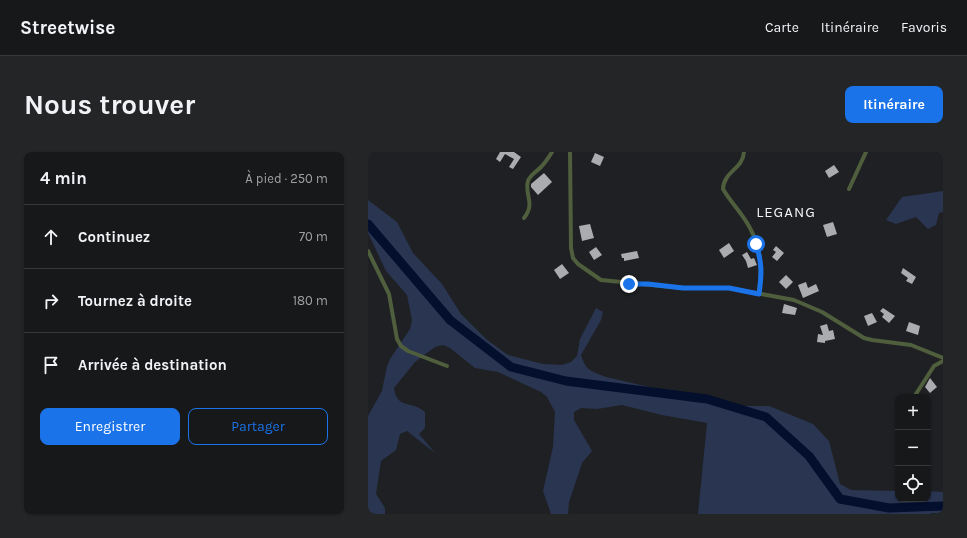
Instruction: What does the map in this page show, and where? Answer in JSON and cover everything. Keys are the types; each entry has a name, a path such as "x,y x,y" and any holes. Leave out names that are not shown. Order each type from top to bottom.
{"street":[{"path":"524,218 529,212 528,182 534,172 540,169 552,152"},
{"path":"570,152 571,248 573,258 587,271 601,280 683,288 729,288 794,300 822,312 864,338 911,345 943,360"},
{"path":"744,152 742,162 725,178 723,189 751,230 756,244 762,273 759,294"},
{"path":"849,189 866,152"},
{"path":"368,251 389,294 397,339 401,346 408,351 447,366"},
{"path":"916,394 934,366 943,360"}],"shaded area":[{"path":"943,191 943,212 939,213 936,225 928,229 916,217 896,224 886,220 902,197"},
{"path":"368,200 397,222 413,253 442,284 461,314 486,339 508,355 543,364 562,365 571,362 577,356 580,339 596,308 603,312 601,320 581,355 587,367 593,372 606,377 731,406 769,406 813,424 829,441 840,484 851,490 895,491 895,502 931,502 931,491 943,492 943,514 698,514 707,423 662,415 622,405 597,409 581,408 574,412 574,420 592,451 582,463 569,502 568,514 551,514 543,491 553,447 555,412 547,397 541,392 498,372 475,368 450,348 443,345 435,347 415,362 394,388 398,399 406,404 420,408 425,412 425,428 419,434 435,453 407,431 400,434 396,450 381,461 376,494 385,508 385,514 368,514 368,416 382,391 387,366 390,359 410,329 412,320 407,295 386,271 368,233"}],"building":[{"path":"500,152 514,152 521,157 513,169 509,167 514,159 505,154 500,162 496,159"},
{"path":"595,153 604,157 600,166 591,162"},
{"path":"834,165 839,172 829,178 825,171"},
{"path":"544,173 552,182 538,195 531,187 531,184"},
{"path":"833,222 837,234 827,237 823,225"},
{"path":"590,224 594,238 582,241 579,226"},
{"path":"729,243 734,251 724,258 719,250"},
{"path":"776,246 784,253 777,261 772,257 776,252 773,250"},
{"path":"596,247 602,255 594,260 589,252"},
{"path":"637,251 639,258 624,261 624,258 622,258 621,254"},
{"path":"747,252 751,259 754,258 757,265 748,268 742,255"},
{"path":"562,264 569,273 560,279 554,270"},
{"path":"903,268 916,277 912,284 906,281 908,278 901,273"},
{"path":"786,275 793,282 786,289 779,282"},
{"path":"806,282 808,288 816,284 819,291 803,298 798,285"},
{"path":"784,304 797,308 795,315 782,313"},
{"path":"883,308 895,316 889,323 882,317 884,314 880,311"},
{"path":"872,313 877,322 868,326 864,316"},
{"path":"909,322 920,326 918,335 906,331"},
{"path":"827,324 829,331 833,330 835,339 825,341 825,343 817,342 818,334 823,335 820,326"},
{"path":"930,378 937,387 930,393 925,387"}],"waterway":[{"path":"368,224 450,320 511,367 566,381 707,399 766,417 809,456 840,499 889,508 943,506"}],"district":[{"name":"LEGANG","path":"786,212"}],"route":[{"path":"629,284 648,284 683,288 729,288 759,294 762,273 756,244"}]}
